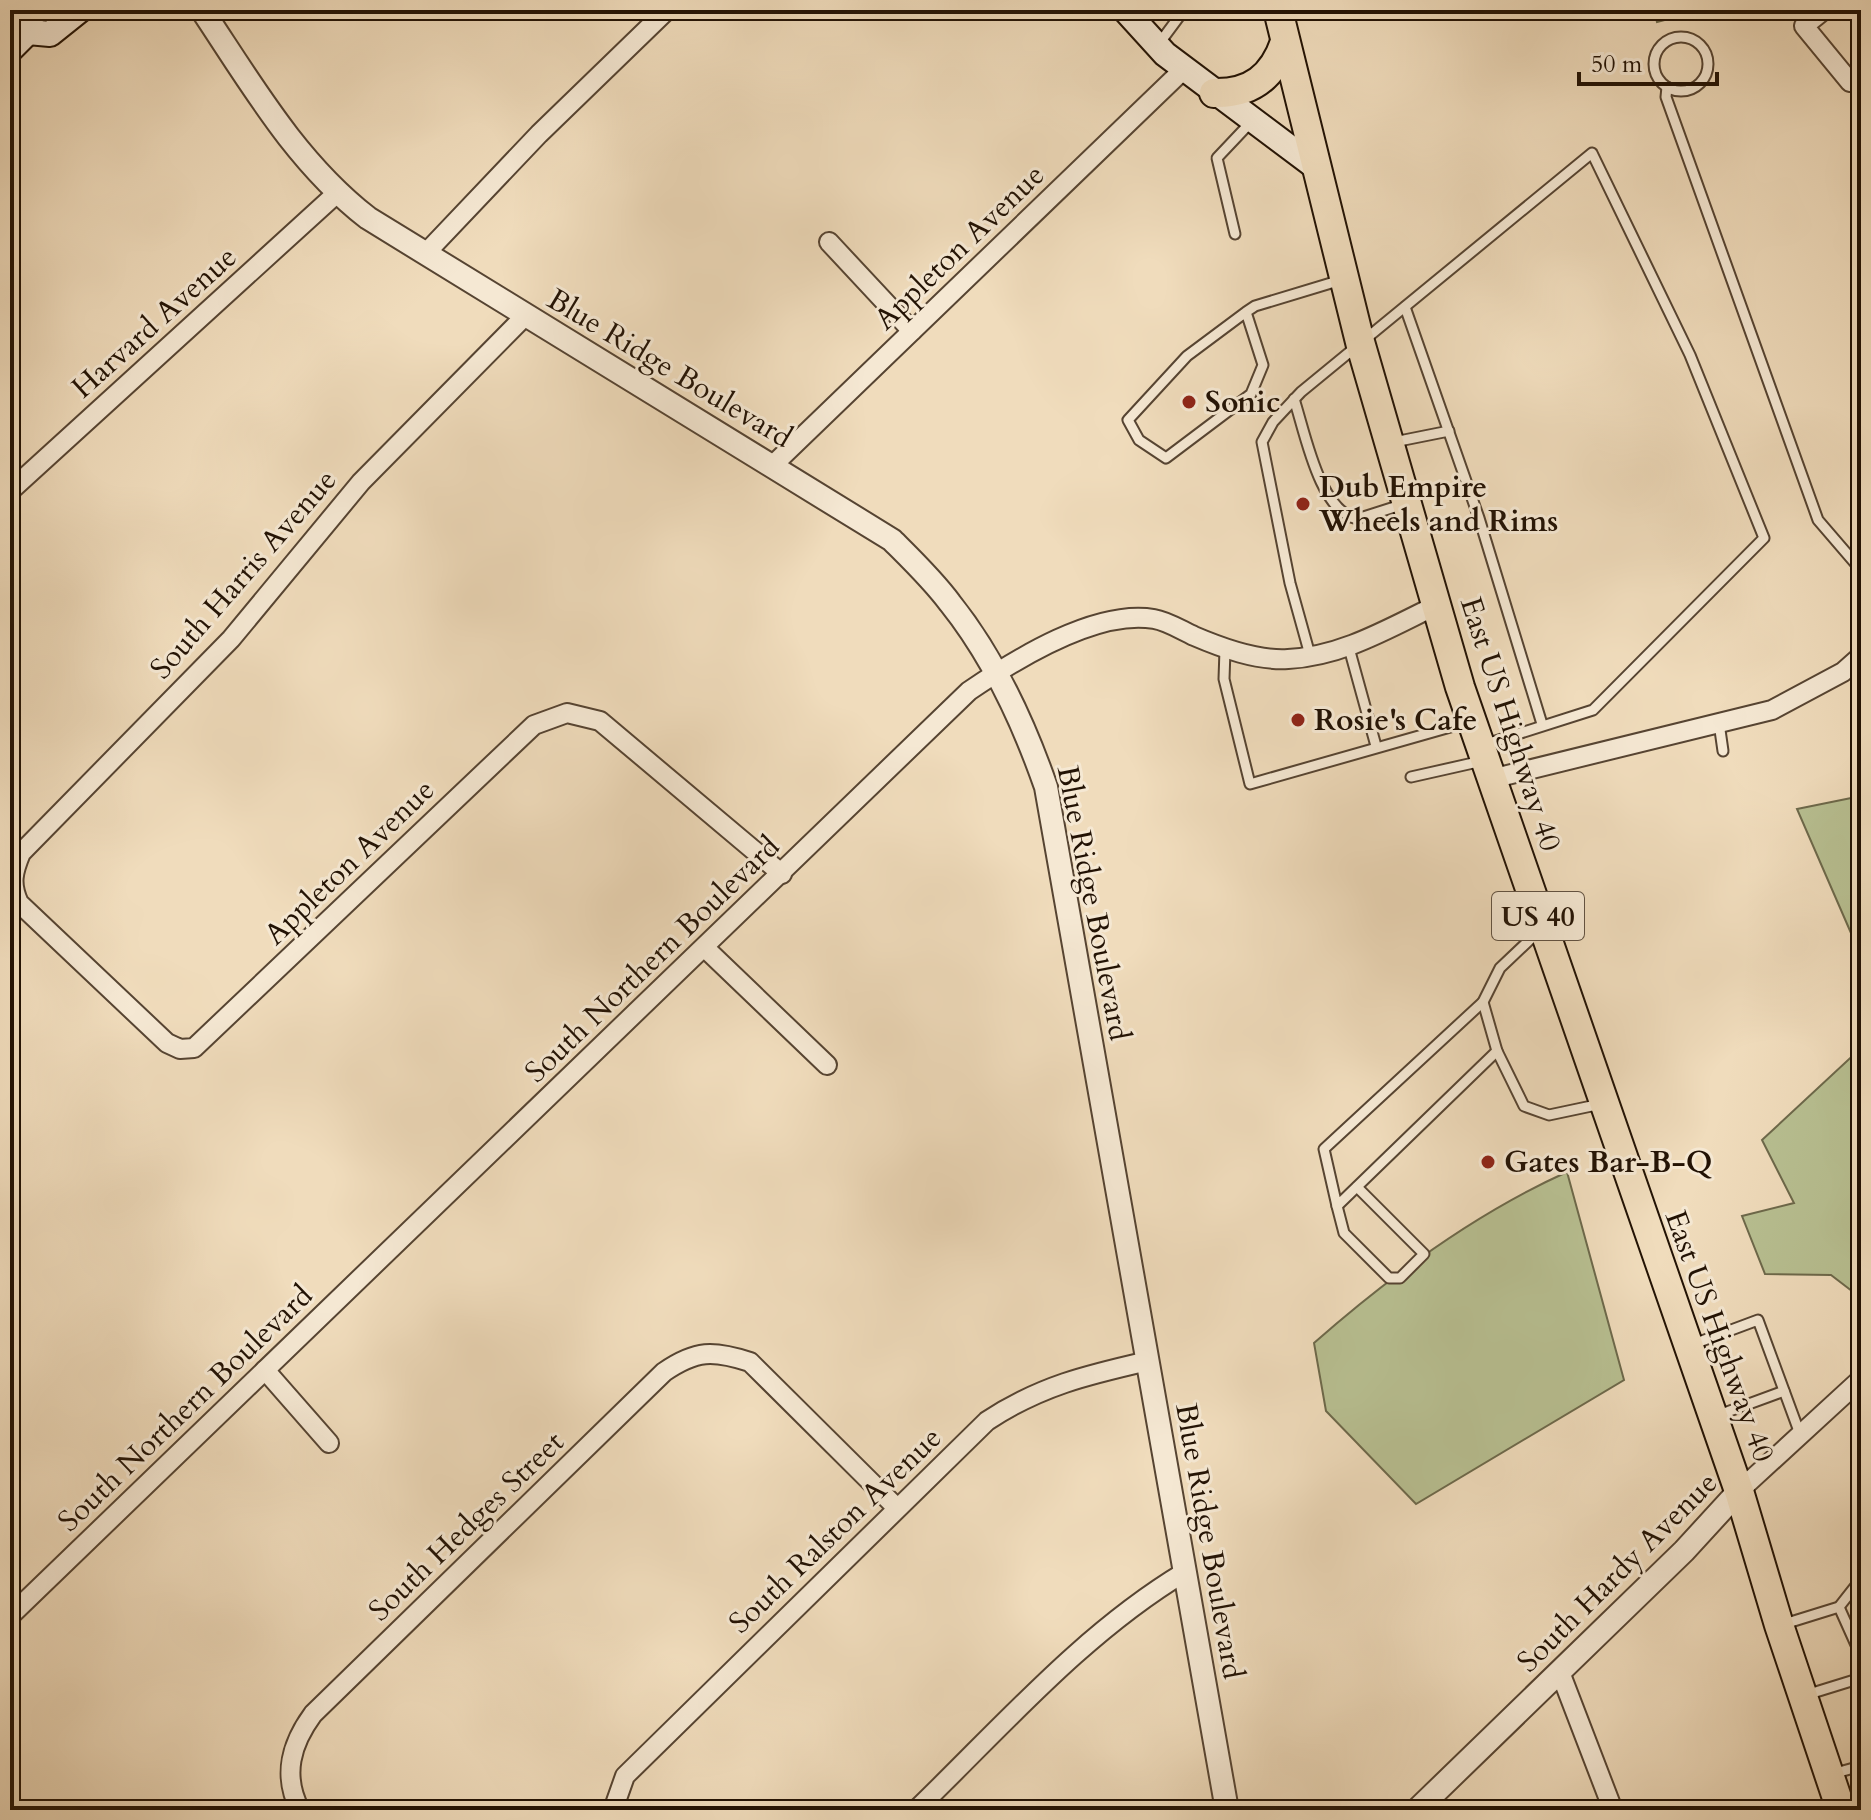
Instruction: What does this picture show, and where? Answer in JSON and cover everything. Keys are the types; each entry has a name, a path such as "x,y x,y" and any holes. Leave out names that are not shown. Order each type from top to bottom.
{"main road":[{"path":"10,50 31,21 50,34 80,10"},
{"path":"1125,10 1184,69 1251,122 1317,168"},
{"name":"East US Highway 40","path":"1278,10 1360,342 1481,752 1739,1491 1779,1625 1841,1810"},
{"path":"1214,93 1233,94 1249,89 1278,62 1285,42"}],"street":[{"name":"Blue Ridge Boulevard","path":"202,10 282,131 336,194 425,254 892,540 950,602 998,672 1027,733 1046,787 1227,1810"},
{"path":"425,254 539,134 667,10"},
{"path":"1824,10 1804,26 1850,82 1861,83"},
{"name":"Appleton Avenue","path":"773,465 1184,69"},
{"name":"Harvard Avenue","path":"10,491 336,194"},
{"path":"829,242 912,331"},
{"name":"South Harris Avenue","path":"188,1049 167,1043 19,903 12,877 21,853 231,639 361,482 526,315"},
{"name":"South Northern Boulevard","path":"10,1616 969,691 998,672 1114,618 1156,619 1225,650 1287,659 1349,648 1437,605"},
{"path":"1481,752 1728,721 1772,710 1843,672 1861,656"},
{"name":"Appleton Avenue","path":"188,1049 194,1048 534,725 551,716 567,713 600,721 782,874"},
{"path":"705,948 827,1065"},
{"name":"South Hedges Street","path":"300,1810 289,1774 298,1734 313,1714 664,1372 685,1358 718,1352 750,1362 897,1508"},
{"name":"South Ralston Avenue","path":"613,1810 625,1776 987,1421 1016,1402 1068,1379 1148,1361"},
{"path":"265,1370 329,1443"},
{"name":"South Hardy Avenue","path":"1417,1810 1560,1672 1739,1491 1861,1379"},
{"path":"916,1810 1106,1626 1144,1596 1185,1572"},
{"path":"1560,1672 1613,1810"}],"lane":[{"path":"1158,46 1184,10"},
{"path":"1667,87 1688,90 1704,79 1708,58 1696,41 1675,38 1658,50 1655,70 1667,87 1666,97 1818,520 1859,563"},
{"path":"1235,234 1217,158 1251,122"},
{"path":"1310,655 1290,583 1262,442 1273,422 1294,399 1360,342 1592,153 1690,355 1764,538 1593,710 1542,724 1481,752 1411,777"},
{"path":"1246,312 1263,365 1251,394 1166,458 1139,440 1128,420 1187,356 1246,312 1255,306 1344,279"},
{"path":"1405,307 1449,431 1542,724"},
{"path":"1294,399 1323,488 1334,506 1357,519 1407,503"},
{"path":"1390,443 1449,431"},
{"path":"1349,648 1376,746"},
{"path":"1225,650 1224,679 1250,784 1376,746 1481,752"},
{"path":"1723,751 1728,721"},
{"path":"1357,1187 1424,1254 1400,1278 1389,1278 1344,1233 1324,1149 1483,1002 1500,968 1542,928"},
{"path":"1483,1002 1497,1051 1524,1106 1549,1115 1602,1104"},
{"path":"1337,1206 1497,1051"},
{"path":"1688,1346 1758,1320 1800,1434"},
{"path":"1713,1417 1784,1391"},
{"path":"1779,1625 1839,1607 1861,1579"},
{"path":"1839,1607 1861,1656"},
{"path":"1803,1696 1861,1678"},
{"path":"1829,1775 1861,1766"}],"green space":[{"path":"1654,10 1714,10 1708,16 1680,16 1657,22"},
{"path":"1861,796 1861,956 1797,809"},
{"path":"1861,1048 1861,1298 1831,1275 1765,1274 1742,1216 1794,1203 1762,1140"},
{"path":"1567,1172 1624,1380 1416,1504 1326,1411 1314,1343 1372,1294 1434,1248 1533,1188"}],"place":[{"name":"Sonic","path":"1189,402"},
{"name":"Dub Empire Wheels and Rims","path":"1303,504"},
{"name":"Rosie's Cafe","path":"1298,720"},
{"name":"Gates Bar-B-Q","path":"1488,1162"}]}
